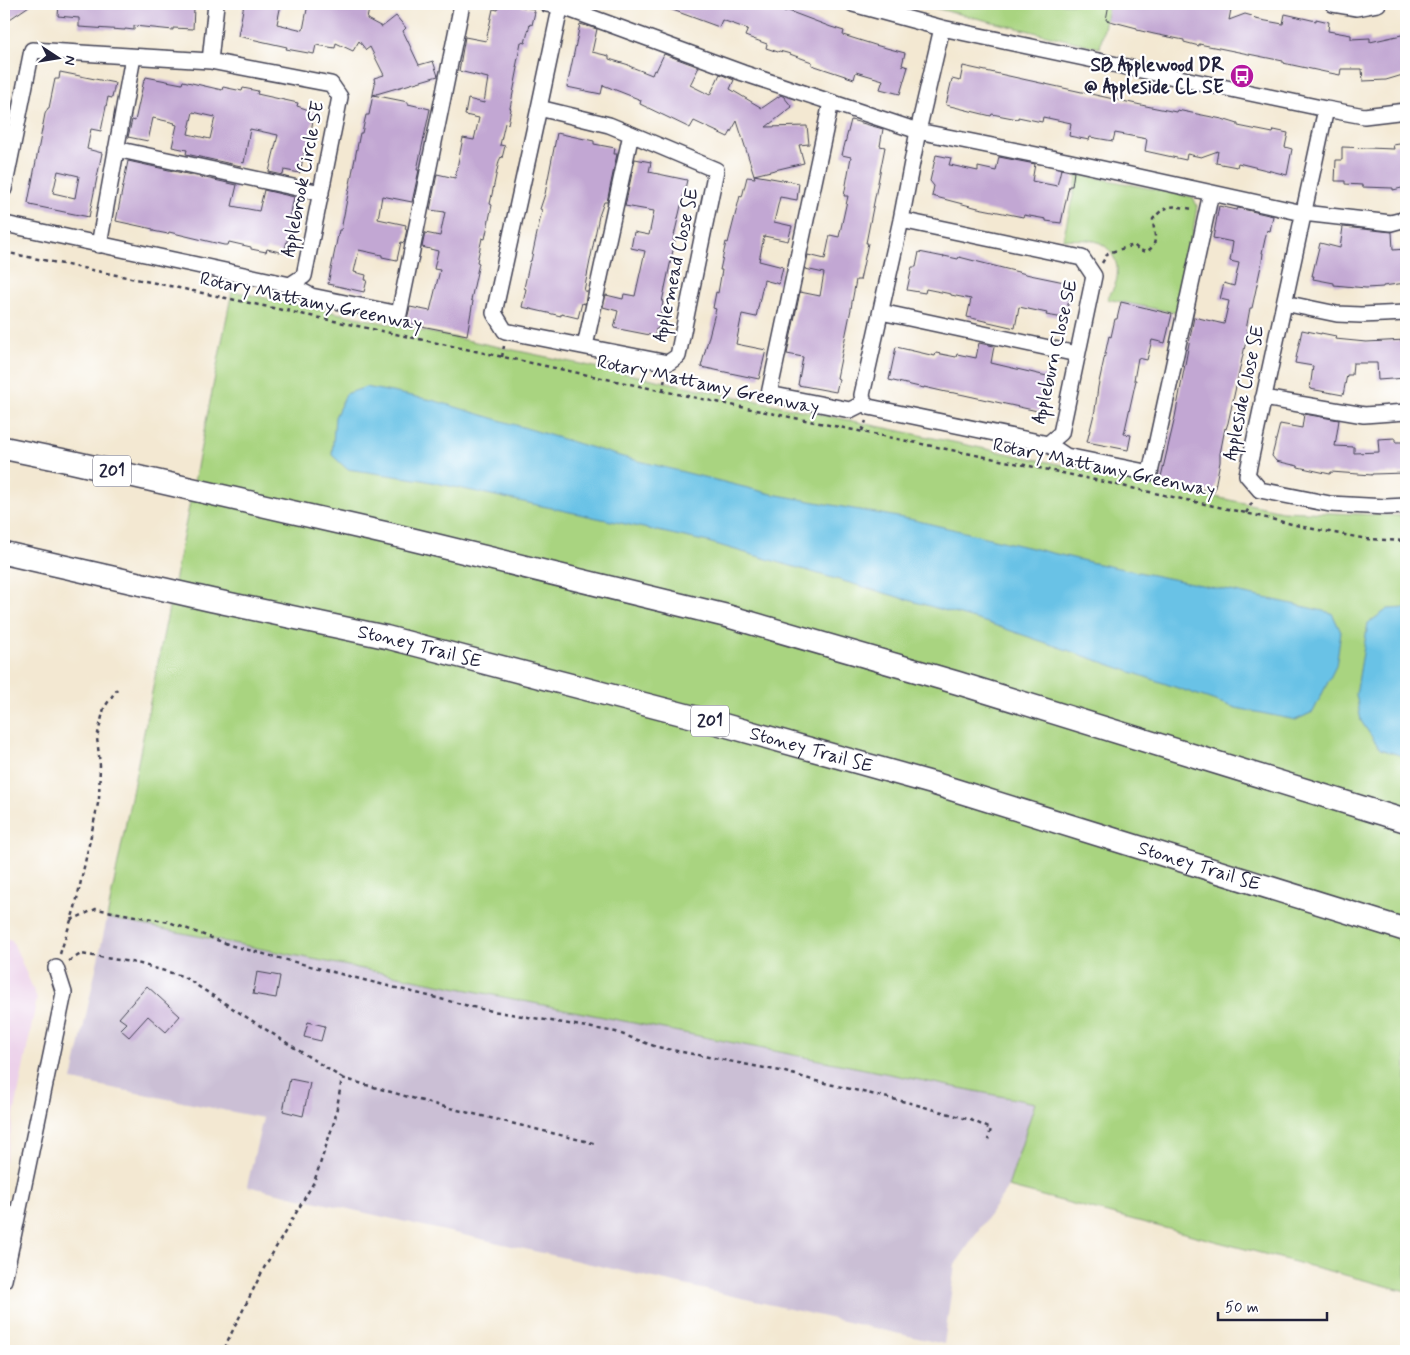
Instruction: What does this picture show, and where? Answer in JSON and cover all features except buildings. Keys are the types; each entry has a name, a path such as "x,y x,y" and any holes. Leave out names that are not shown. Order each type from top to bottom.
{"highway":[{"path":"4,442 26,453"},
{"name":"201","path":"4,448 398,536 728,616 958,683 1406,821"},
{"name":"Stoney Trail SE","path":"4,553 386,637 722,725 932,783 1406,930"},
{"path":"4,569 178,604 212,600"}],"street":[{"path":"210,61 216,4"},
{"path":"290,285 311,296 399,314 462,4"},
{"path":"853,4 942,28 1326,109 1364,116 1406,111"},
{"path":"1333,4 1357,8 1378,4"},
{"path":"556,5 743,73 918,131 1062,160 1303,213 1391,223 1406,219"},
{"name":"Applemead Close SE","path":"539,108 609,125 716,170 678,356 668,363 505,331 494,313 539,108 556,5"},
{"path":"831,102 770,394 850,410 864,403 862,396 901,220 918,131 942,28"},
{"name":"Applebrook Circle SE","path":"4,189 32,50 210,61 331,84 340,97 304,276 290,285 4,224"},
{"path":"99,245 133,57"},
{"name":"Appleside Close SE","path":"1326,109 1247,475 1260,490 1330,504 1386,507 1406,506"},
{"path":"585,346 631,134"},
{"path":"116,149 321,193"},
{"path":"1048,444 1066,456 1150,473 1211,193"},
{"name":"Appleburn Close SE","path":"864,403 870,408 1048,444 1061,433 1094,276 1082,258 901,220"},
{"name":"Appleside Close SE","path":"1284,303 1337,314 1406,313"},
{"path":"881,312 1077,354"},
{"path":"1263,398 1364,415 1406,412"},
{"path":"4,1280 64,993 56,968"}],"path":[{"path":"1094,276 1108,253 1134,245 1145,252 1151,250 1155,243 1156,235 1153,229 1154,220 1164,209 1173,206 1207,212"},
{"name":"Rotary Mattamy Greenway","path":"4,252 663,391 1040,468 1308,528 1366,539 1406,541"},
{"path":"56,968 71,920 99,799 100,765 97,738 104,708 117,689"},
{"path":"71,920 96,909 169,922 233,946 481,1009 616,1032 657,1047 785,1072 910,1103 970,1120 991,1129 988,1140"},
{"path":"56,968 81,954 137,964 182,976 342,1078 433,1104 598,1144"},
{"path":"224,1351 264,1268 314,1182 335,1119 342,1078"}],"shaded area":[{"path":"107,918 1036,1103 1008,1187 955,1265 944,1344 247,1186 263,1118 72,1080"},
{"path":"4,938 12,940 37,998 4,1166"}],"green space":[{"path":"918,4 1109,4 1100,48"},
{"path":"1078,174 1193,197 1197,206 1176,313 1107,299 1117,276 1114,257 1106,247 1095,241 1063,239"},
{"path":"232,291 1282,511 1406,516 1406,1291 1008,1187 1035,1103 107,918"}],"water":[{"path":"366,387 432,400 623,457 772,494 914,520 1094,563 1332,613 1341,632 1336,666 1313,712 1296,720 1236,708 988,623 708,542 422,480 347,469 332,455 335,417 346,394"},
{"path":"1406,608 1406,757 1380,749 1361,721 1356,694 1368,623 1388,609"}],"place":[{"name":"SB Applewood DR @ Appleside CL SE","path":"1242,76"}]}
